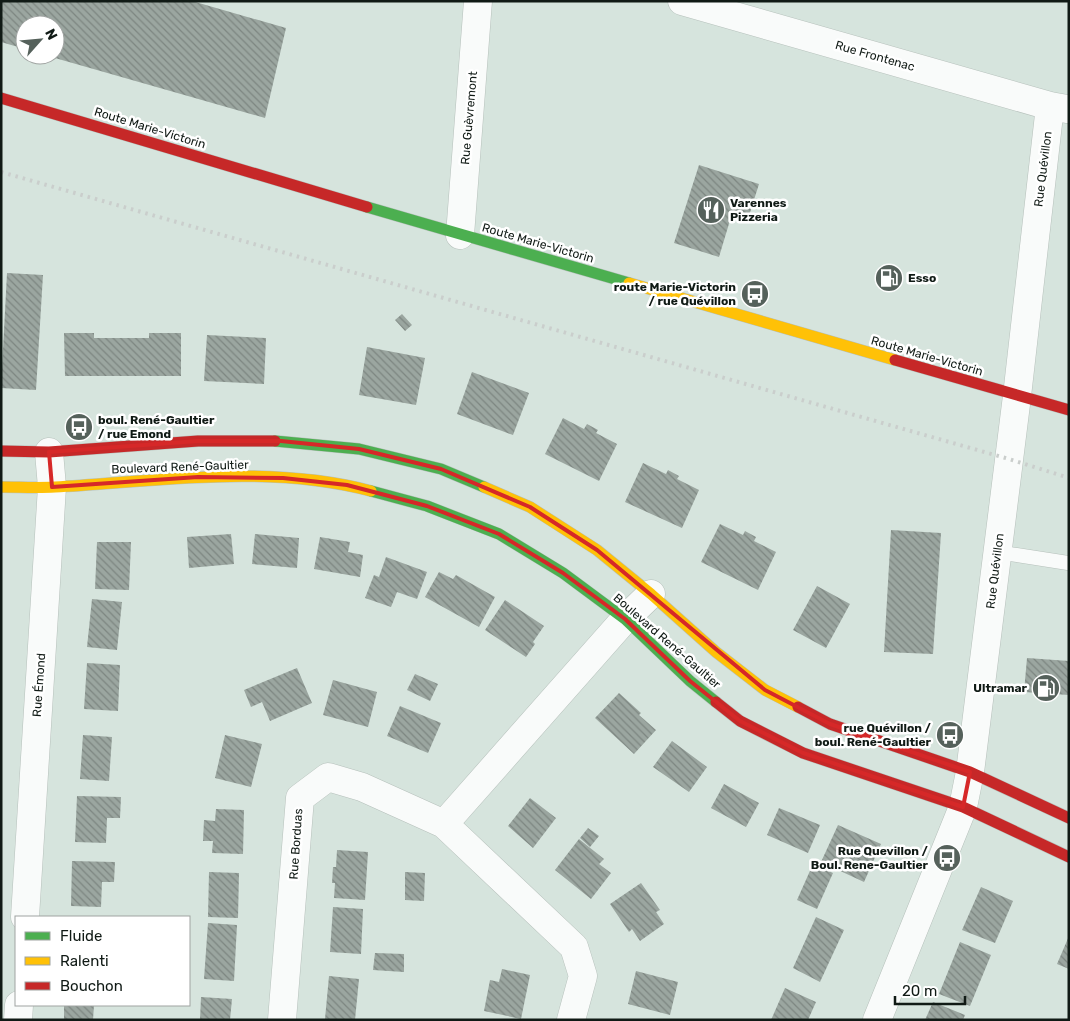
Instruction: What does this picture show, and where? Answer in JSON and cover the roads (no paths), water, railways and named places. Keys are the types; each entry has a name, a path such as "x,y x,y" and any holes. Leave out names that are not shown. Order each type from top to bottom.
{"street":[{"name":"Rue Guèvremont","path":"460,235 478,1"},
{"name":"Rue Frontenac","path":"682,1 749,11 1060,108"},
{"name":"Route Marie-Victorin","path":"1,98 460,235 1069,410"},
{"name":"Rue Quévillon","path":"877,1020 963,807 970,772 1017,396 1060,108"},
{"name":"Boulevard René-Gaultier","path":"1,451 49,452 198,441 281,441 359,449 441,469 530,507 597,550 651,594 716,652 765,690 830,724 970,772 1069,818"},
{"name":"Rue Émond","path":"25,916 52,487 49,452"},
{"name":"Boulevard René-Gaultier","path":"1,487 52,487 198,477 283,478 347,485 427,506 499,534 563,573 625,619 690,681 740,721 803,753 963,807 1069,856"},
{"path":"444,824 625,619 651,594"},
{"name":"Rue Borduas","path":"282,1020 300,798 328,777 362,787 444,824 574,947 583,976 571,1020"},
{"path":"18,1020 19,1006"}],"lane":[{"path":"997,552 1068,563"}],"railway":[{"path":"1,172 1009,459 1069,478"}],"place":[{"name":"Varennes Pizzeria","path":"711,210"},
{"name":"Esso","path":"889,278"},
{"name":"route Marie-Victorin / rue Quévillon","path":"755,294"},
{"name":"boul. René-Gaultier / rue Emond","path":"79,427"},
{"name":"Ultramar","path":"1046,688"},
{"name":"rue Quévillon / boul. René-Gaultier","path":"950,735"},
{"name":"Rue Quevillon / Boul. Rene-Gaultier","path":"947,858"}]}
